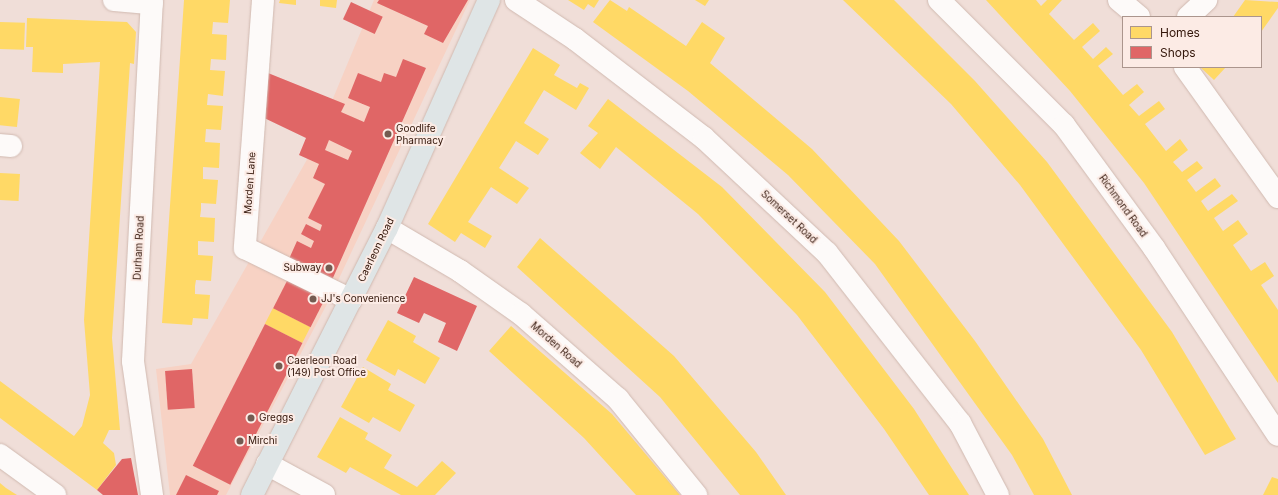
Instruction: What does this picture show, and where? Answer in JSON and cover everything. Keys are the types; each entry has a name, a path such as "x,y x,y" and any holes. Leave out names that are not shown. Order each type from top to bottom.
{"main road":[{"name":"Caerleon Road","path":"252,495 387,228 489,0"}],"street":[{"path":"114,0 152,1"},
{"name":"Morden Lane","path":"263,0 245,248 351,300"},
{"name":"Somerset Road","path":"516,0 575,39 704,138 827,253 960,422 998,495"},
{"name":"Richmond Road","path":"940,0 1064,126 1154,248 1278,435"},
{"path":"1119,0 1138,16"},
{"path":"1189,16 1206,0"},
{"name":"Durham Road","path":"152,1 133,361 152,495"},
{"path":"1186,68 1278,197"},
{"name":"Morden Road","path":"387,228 460,271 521,314 618,399 696,495"},
{"path":"0,455 55,495"},
{"path":"267,464 324,495"}],"shaded area":[{"path":"374,0 470,0 327,304 226,495 170,495 156,369 191,364 309,156"}],"building: Homes":[{"path":"184,0 230,0 228,23 213,22 212,34 227,35 226,60 211,59 210,70 225,71 223,96 208,94 207,105 223,106 221,130 206,129 205,142 220,143 219,168 203,167 203,179 218,180 216,204 201,203 200,217 215,218 214,242 198,241 198,255 213,256 211,281 196,280 195,286 195,294 210,295 208,319 193,318 192,325 162,323"},
{"path":"280,0 296,0 296,5 279,3"},
{"path":"320,0 337,0 336,8 320,6"},
{"path":"568,0 599,0 594,8 588,4 584,10"},
{"path":"610,0 627,11 629,7 686,46 702,22 725,38 710,63 812,149 899,241 975,341 1043,439 1072,495 1034,495 1012,455 875,264 788,175 688,91 593,22"},
{"path":"695,0 709,0 705,6"},
{"path":"843,0 894,0 975,81 1047,162 1172,332 1236,439 1205,455 1141,350 1020,185 951,104"},
{"path":"986,0 1036,0 1041,6 1047,0 1062,0 1049,14 1074,40 1093,23 1100,31 1082,47 1093,59 1106,47 1113,54 1098,66 1123,95 1137,84 1144,92 1129,105 1139,116 1159,101 1165,109 1145,124 1166,151 1180,139 1188,150 1173,162 1182,172 1197,161 1203,168 1187,180 1196,192 1215,178 1221,186 1201,201 1208,211 1232,194 1238,201 1214,218 1223,231 1238,220 1248,234 1233,245 1251,271 1265,262 1274,276 1261,285 1278,310 1278,383 1144,183 1070,91"},
{"path":"1245,0 1278,2 1278,8 1262,31 1262,16 1234,16"},
{"path":"27,18 127,22 136,32 134,64 130,63 112,338 120,430 109,430 103,443 114,453 116,465 97,490 0,418 0,381 74,436 82,426 90,395 84,320 100,62 63,64 63,73 32,72 33,47 26,47"},
{"path":"0,22 25,23 24,50 0,49"},
{"path":"533,48 560,65 554,75 577,88 580,83 589,88 576,110 544,90 524,123 549,139 538,155 516,141 499,168 529,188 517,204 491,187 468,222 492,236 485,248 461,233 455,242 428,224"},
{"path":"1201,68 1225,68 1214,80"},
{"path":"0,97 20,99 17,127 0,125"},
{"path":"608,99 722,187 825,292 914,409 969,495 929,495 884,429 797,315 698,214 616,147 600,169 580,153 598,133 588,126"},
{"path":"0,173 20,174 19,201 0,200"},
{"path":"540,238 674,356 756,452 786,495 740,495 660,397 517,267"},
{"path":"273,308 310,327 302,343 265,324"},
{"path":"388,320 416,336 413,342 440,358 425,384 398,369 395,376 366,360"},
{"path":"511,326 612,414 680,495 636,495 584,438 489,351"},
{"path":"363,367 391,384 388,390 415,405 400,432 373,417 369,423 341,407"},
{"path":"340,417 368,433 365,439 392,455 384,468 417,487 442,461 456,473 435,495 401,495 350,467 346,473 317,457"},
{"path":"1272,477 1278,479 1278,495 1263,495"},
{"path":"0,483 6,488 17,495 0,495"}],"building: Shops":[{"path":"379,0 468,0 443,43 424,34 428,26 377,3"},
{"path":"351,2 383,17 375,34 343,19"},
{"path":"403,59 426,68 332,280 289,259 297,241 311,248 314,241 301,234 306,224 320,231 322,225 308,218 325,184 313,178 319,164 299,155 306,138 260,116 268,73 345,104 341,112 364,122 370,107 348,98 358,73 381,82 384,73 396,77","holes":["329,140 352,151 348,160 325,150"]},
{"path":"289,277 326,296 311,327 273,308"},
{"path":"414,277 477,306 457,351 438,342 446,323 424,313 419,323 397,313"},
{"path":"265,324 302,343 230,485 193,466"},
{"path":"192,369 195,408 168,410 165,371"},
{"path":"131,458 138,495 103,495 97,490 122,459"},
{"path":"186,475 219,491 217,495 176,495"}],"place":[{"name":"Goodlife Pharmacy","path":"388,134"},
{"name":"Subway","path":"329,268"},
{"name":"JJ's Convenience","path":"313,299"},
{"name":"Caerleon Road (149) Post Office","path":"279,366"},
{"name":"Greggs","path":"251,418"},
{"name":"Mirchi","path":"240,441"}]}
